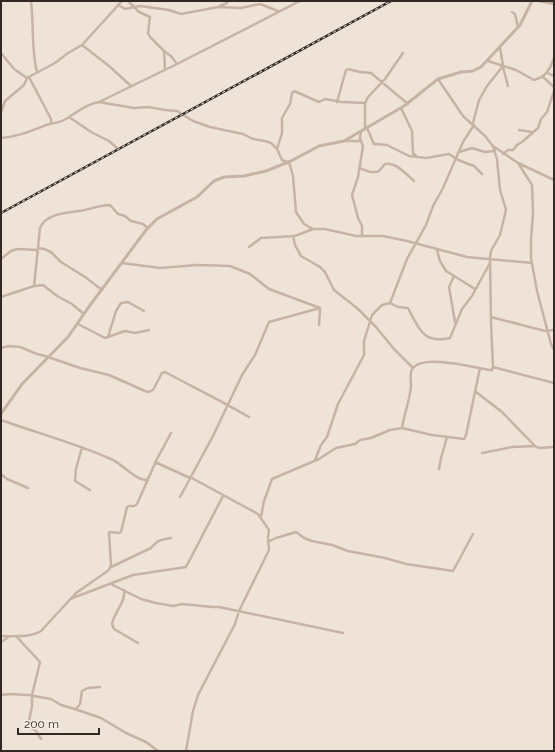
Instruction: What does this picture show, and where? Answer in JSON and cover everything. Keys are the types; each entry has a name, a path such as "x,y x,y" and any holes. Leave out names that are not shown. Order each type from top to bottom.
{"street":[{"path":"31,1 33,22 32,31 37,72"},
{"path":"1,113 5,100 24,85 28,77 55,63 82,45 122,1"},
{"path":"128,1 139,12 150,17 148,34 164,51 171,56 177,64"},
{"path":"118,6 125,9 140,6 169,10 181,14 218,7 224,5 227,1"},
{"path":"1,138 18,136 63,121 89,105 99,102 177,64 300,1"},
{"path":"344,141 408,104 438,79 461,72 477,70 488,61 518,27 532,1"},
{"path":"539,1 554,4"},
{"path":"218,7 240,8 261,2 278,11"},
{"path":"512,12 515,14 518,27"},
{"path":"82,45 109,66 131,86"},
{"path":"500,47 502,66 508,86"},
{"path":"164,51 164,70"},
{"path":"1,53 14,69 28,77 51,118 51,124"},
{"path":"403,53 382,83 370,95 365,103 366,129 374,144 387,145 407,155 430,157 449,154 474,166 482,174"},
{"path":"488,61 516,70 533,80 543,77 548,73 554,58"},
{"path":"390,303 407,259 429,219 433,206 444,188 456,158 473,124 479,100 487,86 502,66"},
{"path":"338,102 347,69 371,73 408,104"},
{"path":"548,73 554,76"},
{"path":"543,77 554,87"},
{"path":"438,79 463,116 473,124 493,146 518,163 554,180"},
{"path":"277,149 282,133 282,118 290,104 293,92 297,91 319,102 325,99 338,102 365,103"},
{"path":"503,154 508,150 513,150 538,128 541,119 547,112 554,91"},
{"path":"99,102 108,102 134,108 148,107 177,111 193,122 243,134 254,139 271,143 277,149 282,160 288,162 293,174 296,212 304,224 314,229"},
{"path":"401,108 412,131 413,153 416,156"},
{"path":"68,117 117,148"},
{"path":"51,118 58,122"},
{"path":"519,130 532,132"},
{"path":"361,132 361,141 363,146 358,180 352,195 358,218 362,224 362,236"},
{"path":"1,414 19,388 68,337 148,228 157,219 197,197 214,181 224,177 255,173 288,162 319,146 344,141 361,141"},
{"path":"493,146 497,159 500,190 506,213 499,238 491,251 490,261 493,368"},
{"path":"459,152 472,148 485,152 495,151"},
{"path":"518,163 531,182 533,213 531,239 532,263 537,292 554,350"},
{"path":"359,168 370,172 376,172 379,171 385,164 389,164 396,167 414,180"},
{"path":"34,286 40,228 42,224 60,213 110,205 118,214 125,216 131,221 143,224 148,228"},
{"path":"249,247 261,238 293,236 314,229 324,229 362,236 383,236 437,250 490,261 532,263"},
{"path":"293,236 295,245 302,256 320,267 328,277 334,290 357,308 413,368"},
{"path":"1,259 11,251 17,249 44,248 51,252 61,262 90,280 102,290"},
{"path":"437,250 441,264 446,271 475,289"},
{"path":"315,460 321,445 327,437 338,404 364,355 364,341 370,321 376,310 382,305 390,303 398,307 408,308 424,335 428,338 450,338 462,309 472,296 490,261"},
{"path":"122,263 160,268 197,265 230,266 250,274 269,289 320,308"},
{"path":"454,276 450,287 456,323"},
{"path":"1,297 34,286 43,285 57,296 72,304 84,314"},
{"path":"108,338 116,311 121,303 128,302 144,311"},
{"path":"319,325 320,308"},
{"path":"180,497 229,405 242,376 255,355 269,322 320,308"},
{"path":"491,317 548,331 554,330"},
{"path":"78,324 102,338 108,338 124,331 135,333 149,330"},
{"path":"1,348 13,346 80,368 109,375 131,386 149,392 153,390 162,373 165,372 249,417"},
{"path":"402,428 410,394 411,371 413,368 422,363 445,362 490,370 493,368 554,383"},
{"path":"261,517 264,501 272,479 315,460 336,448 355,444 360,440 371,438 390,430 402,428 464,439 476,392 480,368"},
{"path":"476,392 502,412 535,446"},
{"path":"1,420 112,460 139,478 147,480"},
{"path":"111,567 109,533 119,534 121,532 127,507 137,504 155,462 171,433"},
{"path":"439,469 448,437"},
{"path":"482,453 512,447 554,447"},
{"path":"82,448 76,469 75,481 90,490"},
{"path":"155,462 190,478 258,514 268,530 269,550 239,611 235,624 198,695 193,711 186,751"},
{"path":"1,474 8,479 28,488"},
{"path":"69,600 134,575 186,567 223,496"},
{"path":"268,542 296,532 312,541 332,545 348,551 385,558 406,564 454,572 473,534"},
{"path":"1,636 30,635 41,631 82,588 108,572 111,567 151,548 159,540 171,538"},
{"path":"111,584 124,589 141,599 156,603 173,606 182,604 219,607 343,633"},
{"path":"124,589 124,596 112,624 114,629 138,643"},
{"path":"1,642 10,636"},
{"path":"16,636 40,662 32,695 32,706 28,726 36,731 41,739"},
{"path":"76,709 80,704 81,693 84,689 100,687"},
{"path":"1,695 32,695 51,699 61,705 101,718 126,733 146,742 158,751"}],"railway":[{"path":"1,213 391,1"}]}
